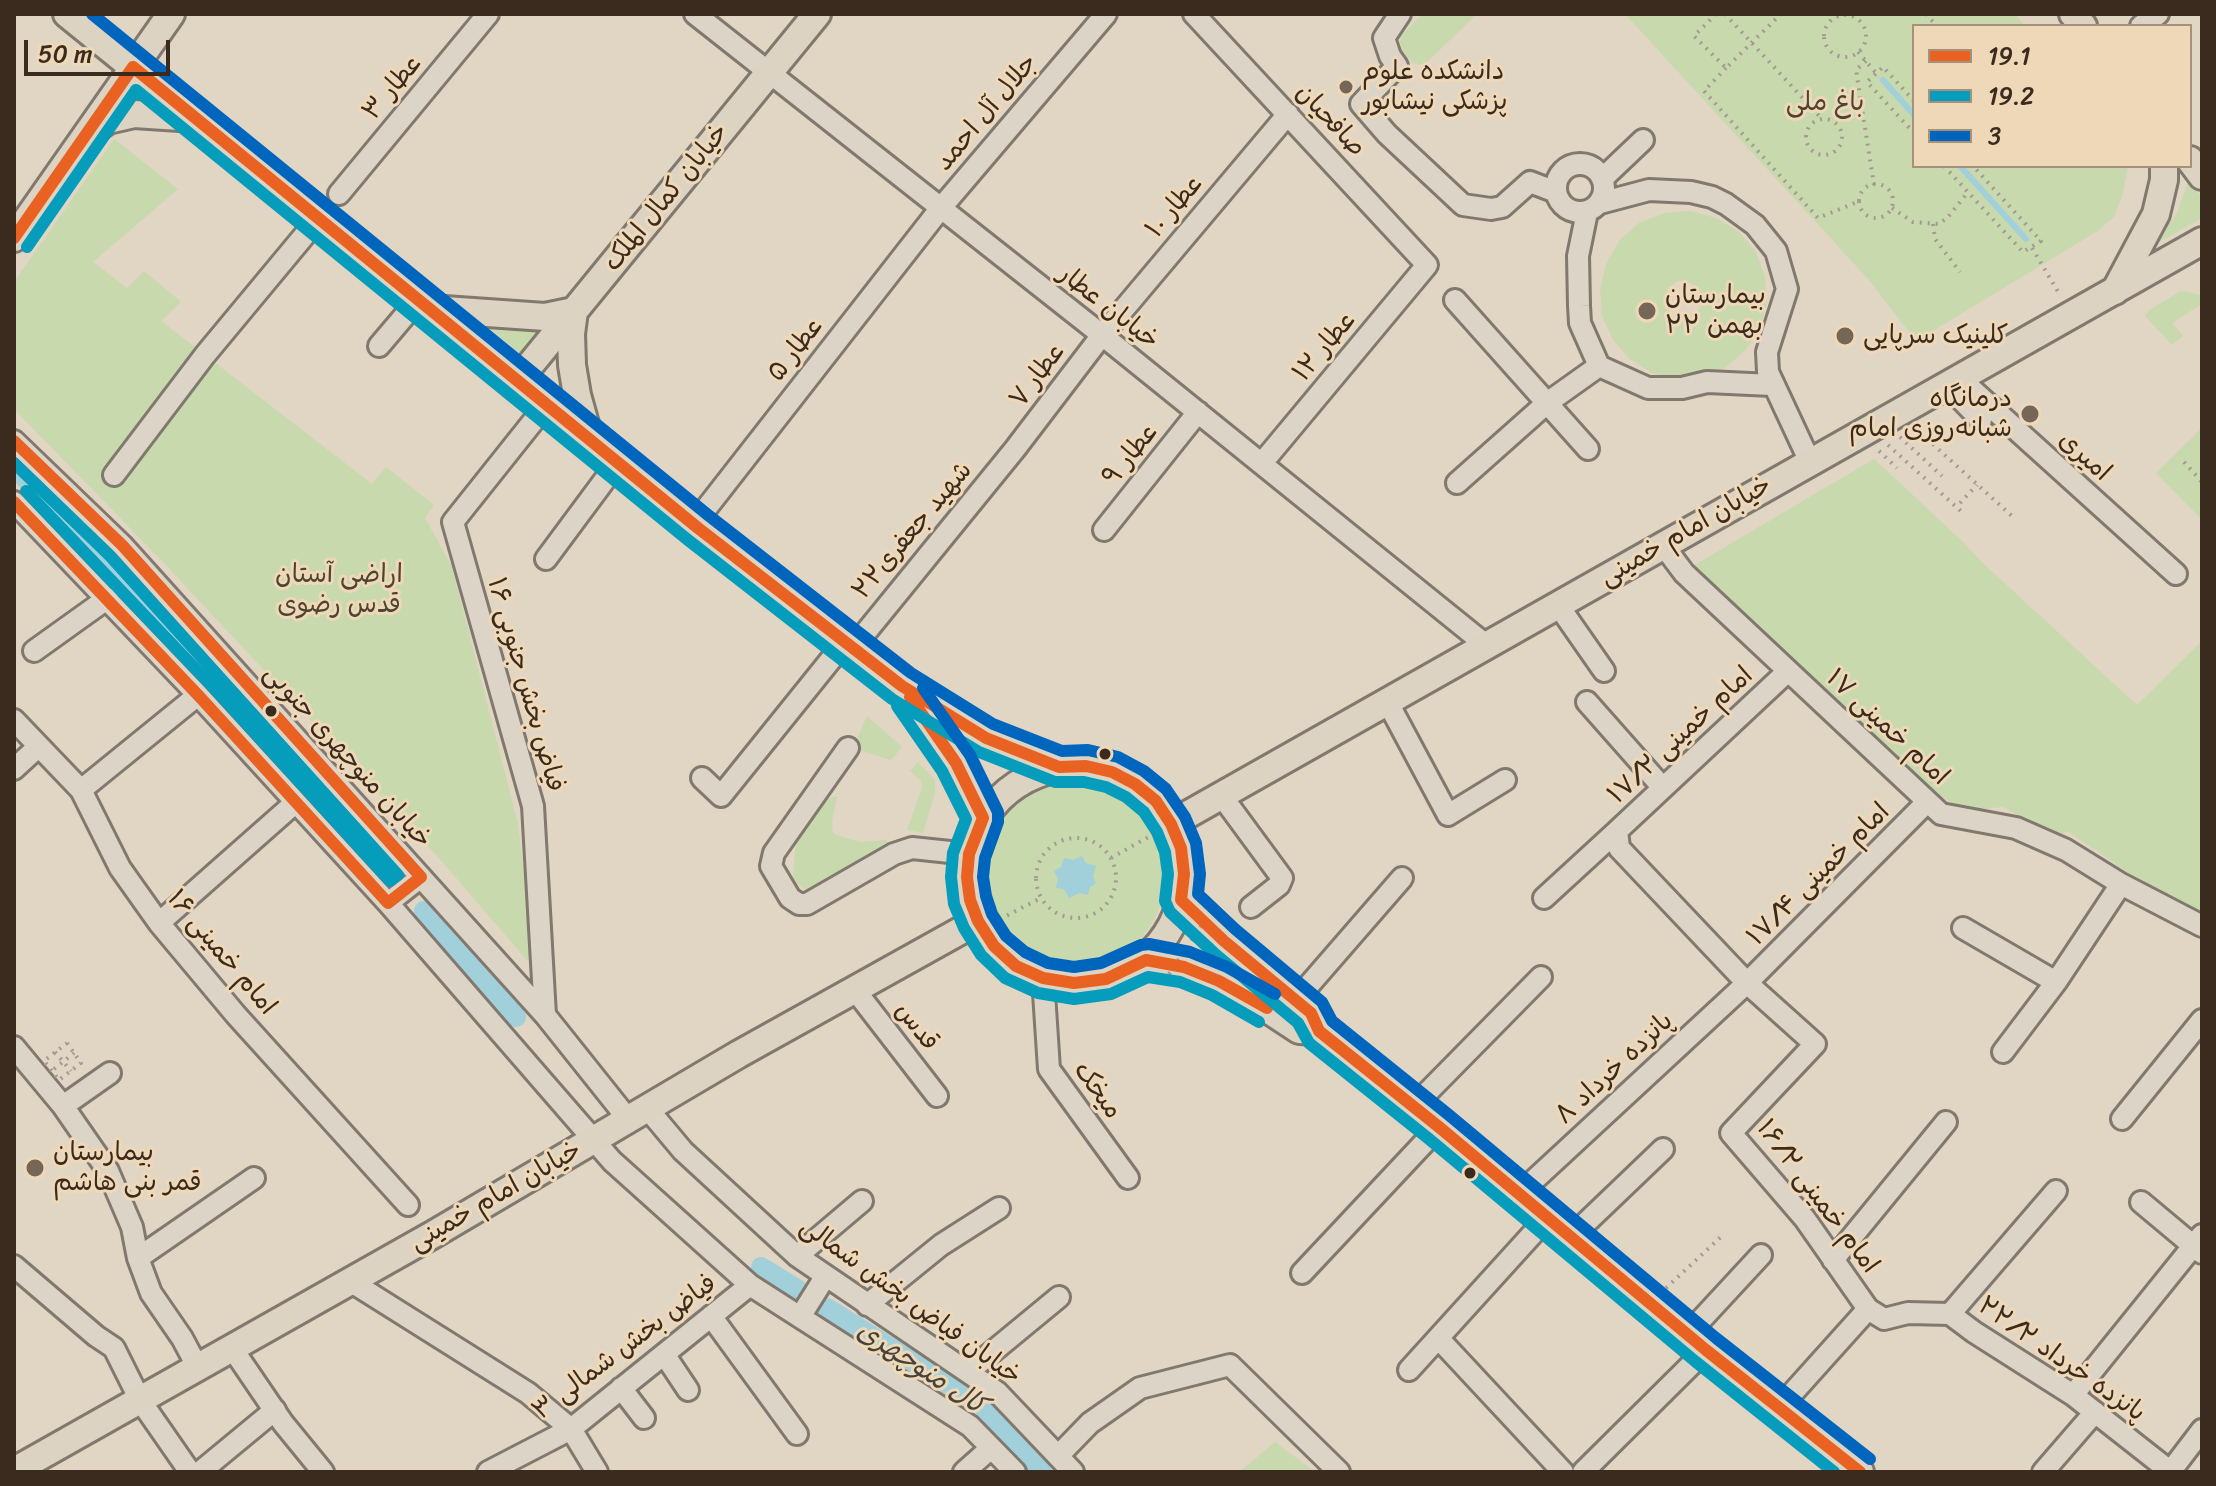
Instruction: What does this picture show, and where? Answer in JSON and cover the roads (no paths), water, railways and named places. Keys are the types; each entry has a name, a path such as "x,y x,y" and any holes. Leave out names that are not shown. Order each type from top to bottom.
{"main road":[{"path":"67,14 694,524 902,686 986,738 1059,767"},
{"path":"14,238 171,14"},
{"name":"خیابان کمال الملک","path":"517,381 817,14"},
{"path":"86,135 108,120 134,114 195,118"},
{"path":"2115,291 2156,214 2164,168"},
{"name":"خیابان امام خمینی","path":"1171,824 2202,241"},
{"path":"424,304 545,317 574,311 572,365 589,438"},
{"path":"902,686 956,763 983,818"},
{"path":"1086,766 1112,772 1135,784 1156,801 1171,824 1181,848 1184,874 1181,900 1172,923 1146,960 1106,979 1074,983 1043,978 1016,966 994,946 980,925 970,900 967,877 969,854 983,818 1006,791 1031,776 1059,767 1086,766"},
{"path":"1181,900 1224,941 1311,1013 1319,1031 1779,1408 1848,1469"},
{"name":"خیابان امام خمینی","path":"14,1471 855,990 980,925"},
{"path":"1146,960 1184,967 1219,981 1299,1030 1319,1031"}],"street":[{"name":"عطار ۳","path":"339,194 488,14"},
{"name":"خیابان عطار","path":"695,14 1102,335 1486,645"},
{"name":"جلال آل احمد","path":"940,209 1106,14"},
{"name":"صافحیان","path":"1194,14 1427,265"},
{"path":"1400,14 1384,38 1397,66 1361,104 1387,134 1463,205 1491,209 1502,207 1530,182 1556,192"},
{"name":"عطار ۱۰","path":"1102,335 1288,114"},
{"path":"1602,179 1643,140"},
{"path":"1772,385 1707,382 1682,388 1648,388 1599,366 1580,323 1578,256 1593,207 1604,187 1602,179 1592,167 1577,164 1563,171 1556,184 1556,192 1563,207 1570,211 1593,207 1649,190 1691,192 1726,204 1755,225 1776,251 1787,289 1767,352 1772,385 1810,462"},
{"name":"عطار ۵","path":"694,524 940,209"},
{"path":"114,475 205,355 318,219"},
{"name":"عطار ۱۲","path":"1262,463 1427,265"},
{"path":"1455,300 1588,449"},
{"path":"379,346 424,304"},
{"name":"عطار ۷","path":"1015,449 1102,335"},
{"path":"1457,483 1547,403 1599,366"},
{"path":"1952,381 1981,420"},
{"name":"امیری","path":"1952,381 2147,543 2176,574"},
{"name":"فیاض بخش جنوبی ۱۶","path":"545,1015 533,806 453,522 547,404"},
{"name":"عطار ۹","path":"1104,530 1198,412"},
{"name":"خیابان منوچهری جنوبی","path":"14,441 122,545 637,1114"},
{"name":"شهید جعفری۲۲","path":"702,778 721,796 1015,449"},
{"path":"546,559 618,462"},
{"path":"14,502 108,598 388,903 402,933 612,1161 750,1285 970,1426 1015,1472"},
{"name":"امام خمینی ۱۷","path":"1663,545 1684,573 1941,814 2016,828 2066,850 2121,884 2202,926"},
{"path":"34,651 108,598"},
{"path":"1558,605 1604,671"},
{"name":"امام خمینی ۱۷/۲","path":"1747,983 1619,848 1617,831 1788,671"},
{"path":"81,790 198,695"},
{"path":"1387,701 1448,815 1505,780"},
{"path":"1587,702 1663,788"},
{"name":"امام خمینی ۱۶","path":"14,720 81,790 120,868 159,923 236,1015 408,1205"},
{"path":"14,769 39,746"},
{"path":"848,748 774,853 771,866 790,898 799,904 807,904 894,854 912,848 969,854"},
{"path":"1221,795 1282,880 1251,907"},
{"path":"159,923 296,802"},
{"name":"امام خمینی ۱۷/۴","path":"1747,983 1927,802"},
{"path":"1544,898 1617,831"},
{"path":"388,903 421,877"},
{"path":"1296,1000 1402,878"},
{"path":"2003,1052 2056,982 2121,884"},
{"path":"1963,928 2056,982"},
{"path":"1413,1107 1541,977"},
{"name":"میخک","path":"1043,978 1049,1069 1128,1178"},
{"name":"امام خمینی ۱۶/۲","path":"1747,983 1815,1044 1731,1133 1805,1219 1868,1309"},
{"name":"پانزده خرداد ۸","path":"1519,1194 1747,983"},
{"name":"قدس","path":"855,990 937,1096"},
{"path":"2122,1119 2202,1020"},
{"path":"14,1047 63,1106 108,1171 132,1227 138,1258 151,1293 198,1368"},
{"path":"63,1106 110,1073"},
{"name":"خیابان فیاض بخش شمالی","path":"637,1114 683,1151 797,1256 997,1392 1073,1472"},
{"path":"1833,1260 1946,1122"},
{"path":"1302,1273 1439,1127"},
{"path":"1570,1238 1663,1149"},
{"path":"138,1258 254,1178"},
{"path":"1950,1314 2056,1191"},
{"path":"797,1256 862,1201"},
{"path":"2073,1395 2199,1245 2141,1202"},
{"path":"867,1305 941,1245 999,1208"},
{"path":"1409,1370 1547,1218"},
{"path":"1583,1472 1696,1342 1761,1255"},
{"path":"14,1266 114,1348 140,1400 190,1472"},
{"path":"800,1317 825,1277"},
{"path":"350,1281 528,1393 571,1429 597,1472"},
{"name":"فیاض بخش شمالی ۳","path":"488,1472 571,1429 750,1285"},
{"path":"968,1372 1059,1297"},
{"path":"1779,1408 1868,1309"},
{"name":"پانزده خرداد ۲۲/۲","path":"1868,1309 1884,1319 1908,1313 1950,1314 2073,1395 2170,1472"},
{"path":"711,1316 797,1434"},
{"path":"1439,1339 1563,1472"},
{"path":"232,1348 323,1472"},
{"path":"664,1354 688,1390"},
{"path":"1058,1456 1090,1423 1140,1388 1230,1365 1339,1472"},
{"path":"621,1388 644,1418"},
{"path":"200,1472 275,1410"},
{"path":"2043,1472 2095,1412"},
{"path":"2170,1472 2202,1430"},
{"path":"964,1472 991,1448"}],"water":[{"path":"1082,856 1086,863 1096,866 1093,877 1096,883 1090,887 1088,895 1079,893 1069,898 1064,889 1056,888 1058,879 1054,871 1061,867 1064,858 1073,860"}],"waterway":[{"path":"1883,80 1912,113"},
{"path":"1962,168 2026,239"},
{"name":"کال منوچهری","path":"14,467 248,709 393,879"},
{"name":"کال منوچهری","path":"424,911 516,1017"},
{"name":"کال منوچهری","path":"761,1267 797,1289"},
{"name":"کال منوچهری","path":"827,1308 982,1405 1042,1472"}],"place":[{"name":"دانشکده علوم پزشکی نیشابور","path":"1346,87"},
{"name":"بیمارستان ۲۲ بهمن","path":"1647,311"},
{"name":"کلینیک سرپایی","path":"1845,336"},
{"name":"درمانگاه شبانه‌روزی امام","path":"2030,414"},
{"name":"بیمارستان قمر بنی هاشم","path":"35,1168"}],"park label":[{"name":"باغ ملی","path":"1825,103"},
{"name":"اراضی آستان قدس رضوی","path":"339,590"}]}
